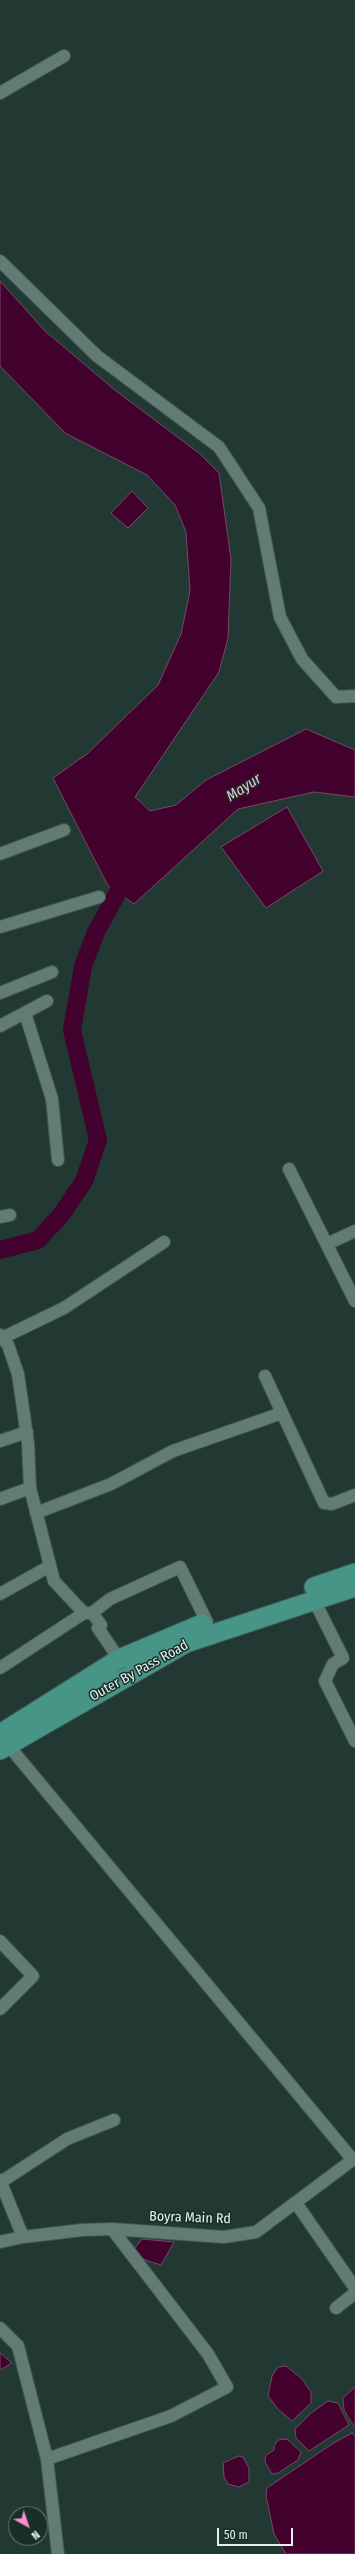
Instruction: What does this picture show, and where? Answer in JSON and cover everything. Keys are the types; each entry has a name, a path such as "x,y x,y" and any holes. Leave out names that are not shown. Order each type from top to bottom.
{"main road":[{"name":"Outer By Pass Road","path":"3,1743 119,1659 180,1631 355,1573"},
{"name":"Outer By Pass Road","path":"3,1743 186,1643 355,1587"}],"street":[{"path":"0,92 64,56"},
{"path":"0,261 97,356 220,447 259,508 280,617 302,659 336,697 355,696"},
{"path":"0,854 64,830"},
{"path":"0,927 99,897"},
{"path":"0,993 52,972"},
{"path":"0,1026 47,1001"},
{"path":"25,1013 52,1099 58,1160"},
{"path":"289,1169 355,1301"},
{"path":"327,1244 355,1231"},
{"path":"119,1659 98,1628 101,1625 54,1581 30,1488 27,1432 18,1374 8,1345 1,1336 64,1308 164,1242"},
{"path":"265,1376 324,1503 332,1504 355,1495"},
{"path":"36,1513 111,1484 173,1452 282,1413"},
{"path":"0,1441 27,1432"},
{"path":"0,1499 30,1488"},
{"path":"0,1594 50,1566"},
{"path":"0,1668 110,1599 180,1568 207,1622"},
{"path":"314,1600 342,1658 333,1664 326,1681 355,1741"},
{"path":"3,1743 354,2159"},
{"path":"0,1941 33,1976 0,2009"},
{"path":"23,2237 0,2181 67,2139 114,2120"},
{"name":"Boyra Main Rd","path":"0,2242 23,2237 112,2229 230,2236 256,2232 354,2159"},
{"path":"296,2203 355,2288"},
{"path":"47,2459 172,2416 227,2387 208,2354 112,2229"},
{"path":"336,2308 355,2293"},
{"path":"0,2328 18,2346 47,2459 58,2554"}],"water":[{"name":"Mayur","path":"0,281 45,331 116,391 200,454 219,473 231,559 228,638 219,672 135,797 150,811 176,805 206,780 306,729 355,750 355,797 314,792 238,809 134,904 108,886 53,778 87,754 158,685 181,634 190,591 186,532 175,505 147,475 65,433 0,366"},
{"path":"132,491 148,508 128,528 111,513"},
{"path":"287,807 323,871 266,908 221,847"},
{"path":"142,2239 174,2242 161,2265 145,2260 134,2249"},
{"path":"0,2353 12,2363 0,2370"},
{"path":"286,2366 302,2379 311,2392 311,2403 292,2421 278,2409 268,2396 272,2376 278,2367"},
{"path":"355,2387 355,2428 344,2410 343,2398"},
{"path":"328,2401 338,2403 349,2425 309,2451 296,2438 295,2429 311,2413"},
{"path":"352,2433 355,2436 355,2554 286,2554 274,2534 266,2496 267,2488 332,2444"},
{"path":"287,2439 301,2452 298,2460 278,2473 272,2474 265,2462 266,2455 274,2450 274,2446 278,2440"},
{"path":"239,2456 243,2457 249,2468 249,2482 239,2487 228,2484 224,2477 223,2463"}],"waterway":[{"path":"0,1250 38,1240 61,1215 84,1181 98,1140 72,1030 83,966 96,932 129,872"}]}
